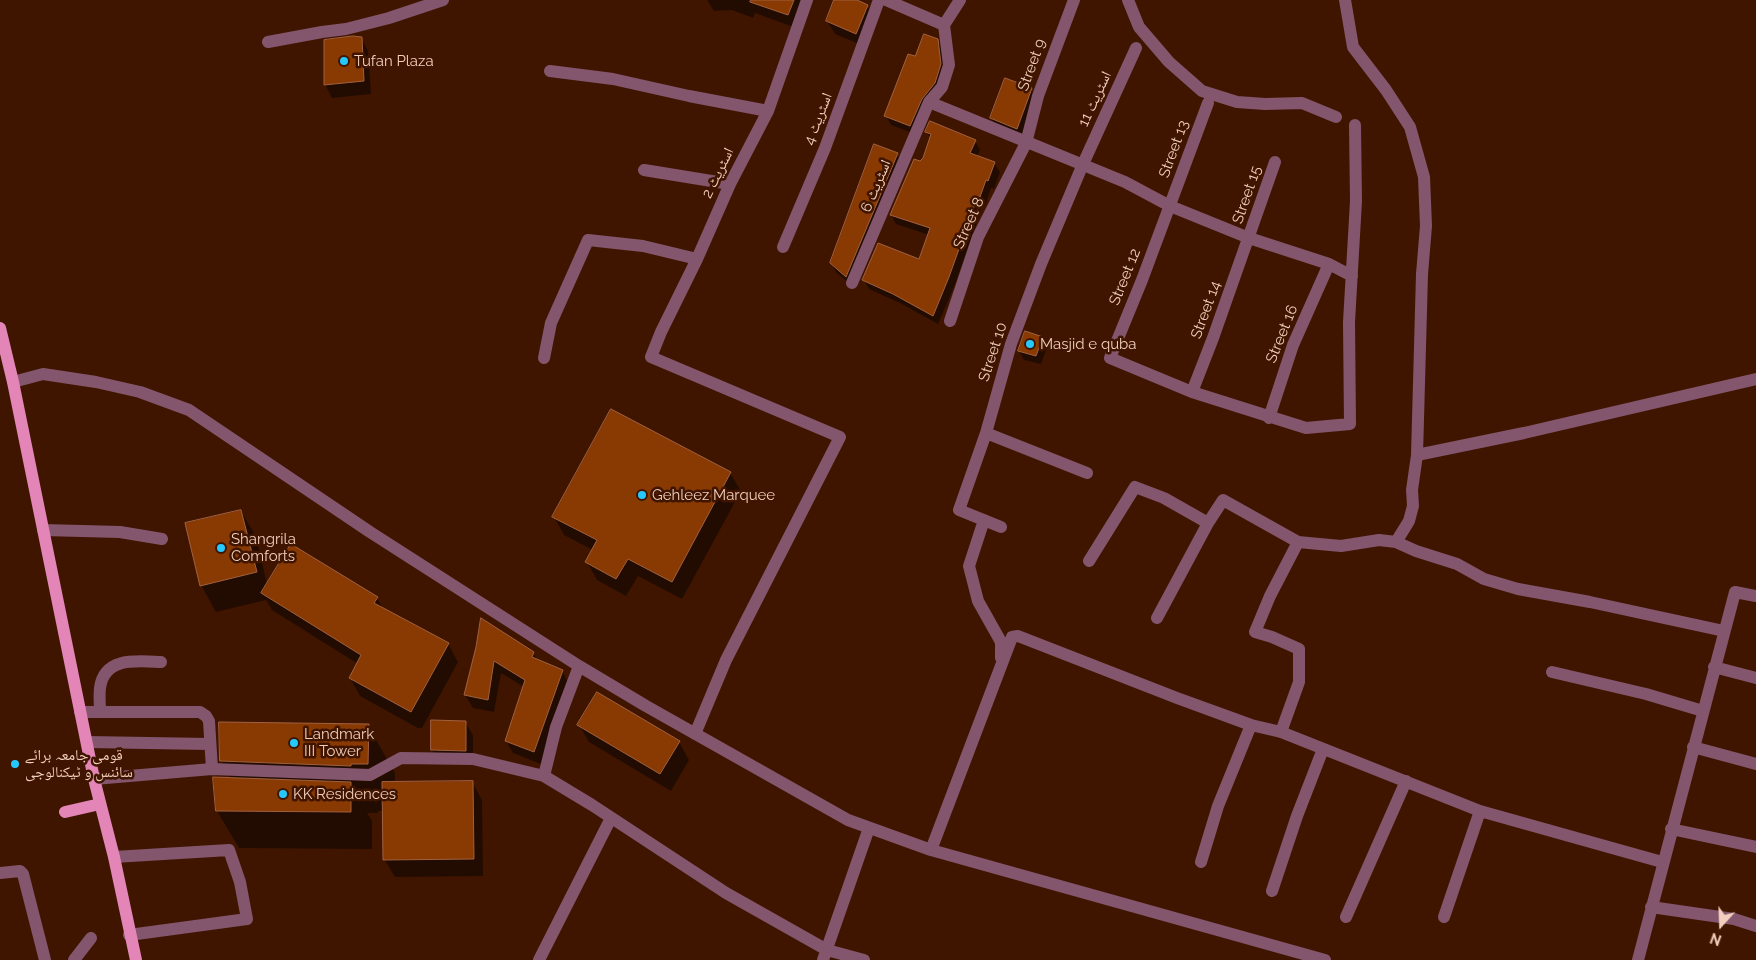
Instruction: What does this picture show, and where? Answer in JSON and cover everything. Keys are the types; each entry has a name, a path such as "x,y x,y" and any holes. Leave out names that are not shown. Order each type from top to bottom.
{"main road":[{"path":"0,328 13,382 86,742 114,857 129,935 136,960"},
{"path":"64,812 100,804"}],"street":[{"path":"268,42 346,29 389,18 443,0"},
{"name":"اسٹریٹ 2","path":"695,734 726,660 840,437 651,357 730,184 768,111 807,0"},
{"name":"اسٹریٹ 4","path":"783,247 825,148 879,0"},
{"path":"886,0 944,26 960,0"},
{"name":"Street 9","path":"1026,143 1038,96 1074,0"},
{"path":"1128,0 1139,27 1169,62 1202,91 1236,102 1266,104 1302,103 1336,117"},
{"path":"1346,0 1353,47 1386,90 1410,127 1424,177 1426,226 1422,283 1417,455 1412,490 1413,506 1409,522 1396,542"},
{"name":"اسٹریٹ 6","path":"852,283 930,102 942,87 950,65 944,26"},
{"name":"اسٹریٹ 11","path":"1083,164 1136,48"},
{"path":"550,71 613,79 768,111"},
{"path":"930,102 1125,182 1170,206 1249,238 1329,264 1352,276"},
{"name":"Street 13","path":"1170,206 1208,102"},
{"path":"1192,392 1269,418 1306,428 1350,424 1349,322 1356,201 1355,125"},
{"name":"Street 8","path":"950,321 978,236 1026,143"},
{"name":"Street 15","path":"1249,238 1275,162"},
{"name":"Street 10","path":"1000,527 959,510 986,433 1012,344 1041,264 1083,164"},
{"path":"644,170 730,184"},
{"name":"Street 12","path":"1170,206 1110,358 1192,392"},
{"name":"Street 14","path":"1192,392 1249,238"},
{"path":"544,358 551,323 588,240 643,246 697,258"},
{"name":"Street 16","path":"1269,418 1293,345 1329,264"},
{"path":"13,382 43,374 96,382 140,392 189,410 370,532 579,666 848,820 931,850 1325,960"},
{"path":"1417,455 1524,433 1756,378"},
{"path":"986,433 1087,473"},
{"path":"1089,561 1135,487 1164,498 1208,523"},
{"path":"1158,618 1208,523 1224,500 1298,542 1341,546 1379,540 1396,542 1416,551 1457,564 1484,579 1518,589 1590,602 1724,631"},
{"path":"984,520 969,566 978,601 1001,642 1002,665"},
{"path":"43,530 120,532 162,539"},
{"path":"1281,732 1298,682 1299,648 1255,632 1270,596 1298,542"},
{"path":"1638,960 1662,862 1735,592 1756,596"},
{"path":"931,850 1012,637 1018,636 1177,698 1251,725 1281,732 1480,811 1662,862"},
{"path":"100,712 100,687 113,666 123,662 161,662"},
{"path":"544,776 556,727 579,666"},
{"path":"1714,667 1756,678"},
{"path":"1552,672 1646,694 1703,711"},
{"path":"80,712 200,712 209,721 212,769"},
{"path":"1201,862 1218,806 1251,725"},
{"path":"86,742 209,744"},
{"path":"1693,747 1756,764"},
{"path":"1272,891 1297,816 1323,749"},
{"path":"94,779 212,769 370,775 401,758 473,759 544,776 825,955 864,960"},
{"path":"1346,917 1406,782"},
{"path":"1444,917 1480,811"},
{"path":"539,960 611,818"},
{"path":"825,955 869,828"},
{"path":"1671,829 1756,847"},
{"path":"114,857 229,850 240,882 247,919 129,935"},
{"path":"0,873 17,870 23,874 45,960"},
{"path":"1651,907 1734,919 1756,926"},
{"path":"74,960 92,938"}],"building":[{"path":"751,0 794,0 788,15 750,2"},
{"path":"834,0 857,0 868,5 856,34 826,21"},
{"path":"924,34 938,39 941,64 935,83 922,99 910,126 884,116 908,54 915,56"},
{"name":"Tufan Plaza","path":"353,36 362,37 364,81 324,85 324,40"},
{"path":"1005,78 1032,88 1017,129 990,118"},
{"path":"930,121 976,140 970,153 995,162 980,197 978,196 933,316 893,294 862,280 878,243 919,259 930,228 890,215 914,159 920,161 923,158 931,134 925,132"},
{"path":"874,144 898,153 846,277 830,263"},
{"name":"Masjid e quba","path":"1025,331 1043,337 1036,356 1018,351"},
{"name":"Gehleez Marquee","path":"611,409 731,472 672,582 628,559 616,579 585,562 597,540 552,517"},
{"name":"Shangrila Comforts","path":"241,510 257,572 200,586 185,523"},
{"path":"291,544 378,597 374,603 449,643 411,712 349,678 361,655 261,593"},
{"path":"481,618 534,652 532,657 563,670 534,752 505,741 525,680 494,661 488,700 464,695"},
{"path":"597,692 680,741 660,774 577,725"},
{"path":"431,720 466,721 466,751 431,750"},
{"name":"Landmark III Tower","path":"219,722 369,724 368,764 351,764 351,766 220,761"},
{"name":"KK Residences","path":"213,777 351,782 351,812 216,811"},
{"path":"473,781 474,859 383,860 382,782"}],"place":[{"name":"Tufan Plaza","path":"344,61"},
{"name":"Masjid e quba","path":"1030,344"},
{"name":"Gehleez Marquee","path":"642,495"},
{"name":"Shangrila Comforts","path":"221,548"},
{"name":"Landmark III Tower","path":"294,743"},
{"name":"قومی جامعہ برائے سائنس و ٹیکنالوجی","path":"15,764"},
{"name":"KK Residences","path":"283,794"}]}
